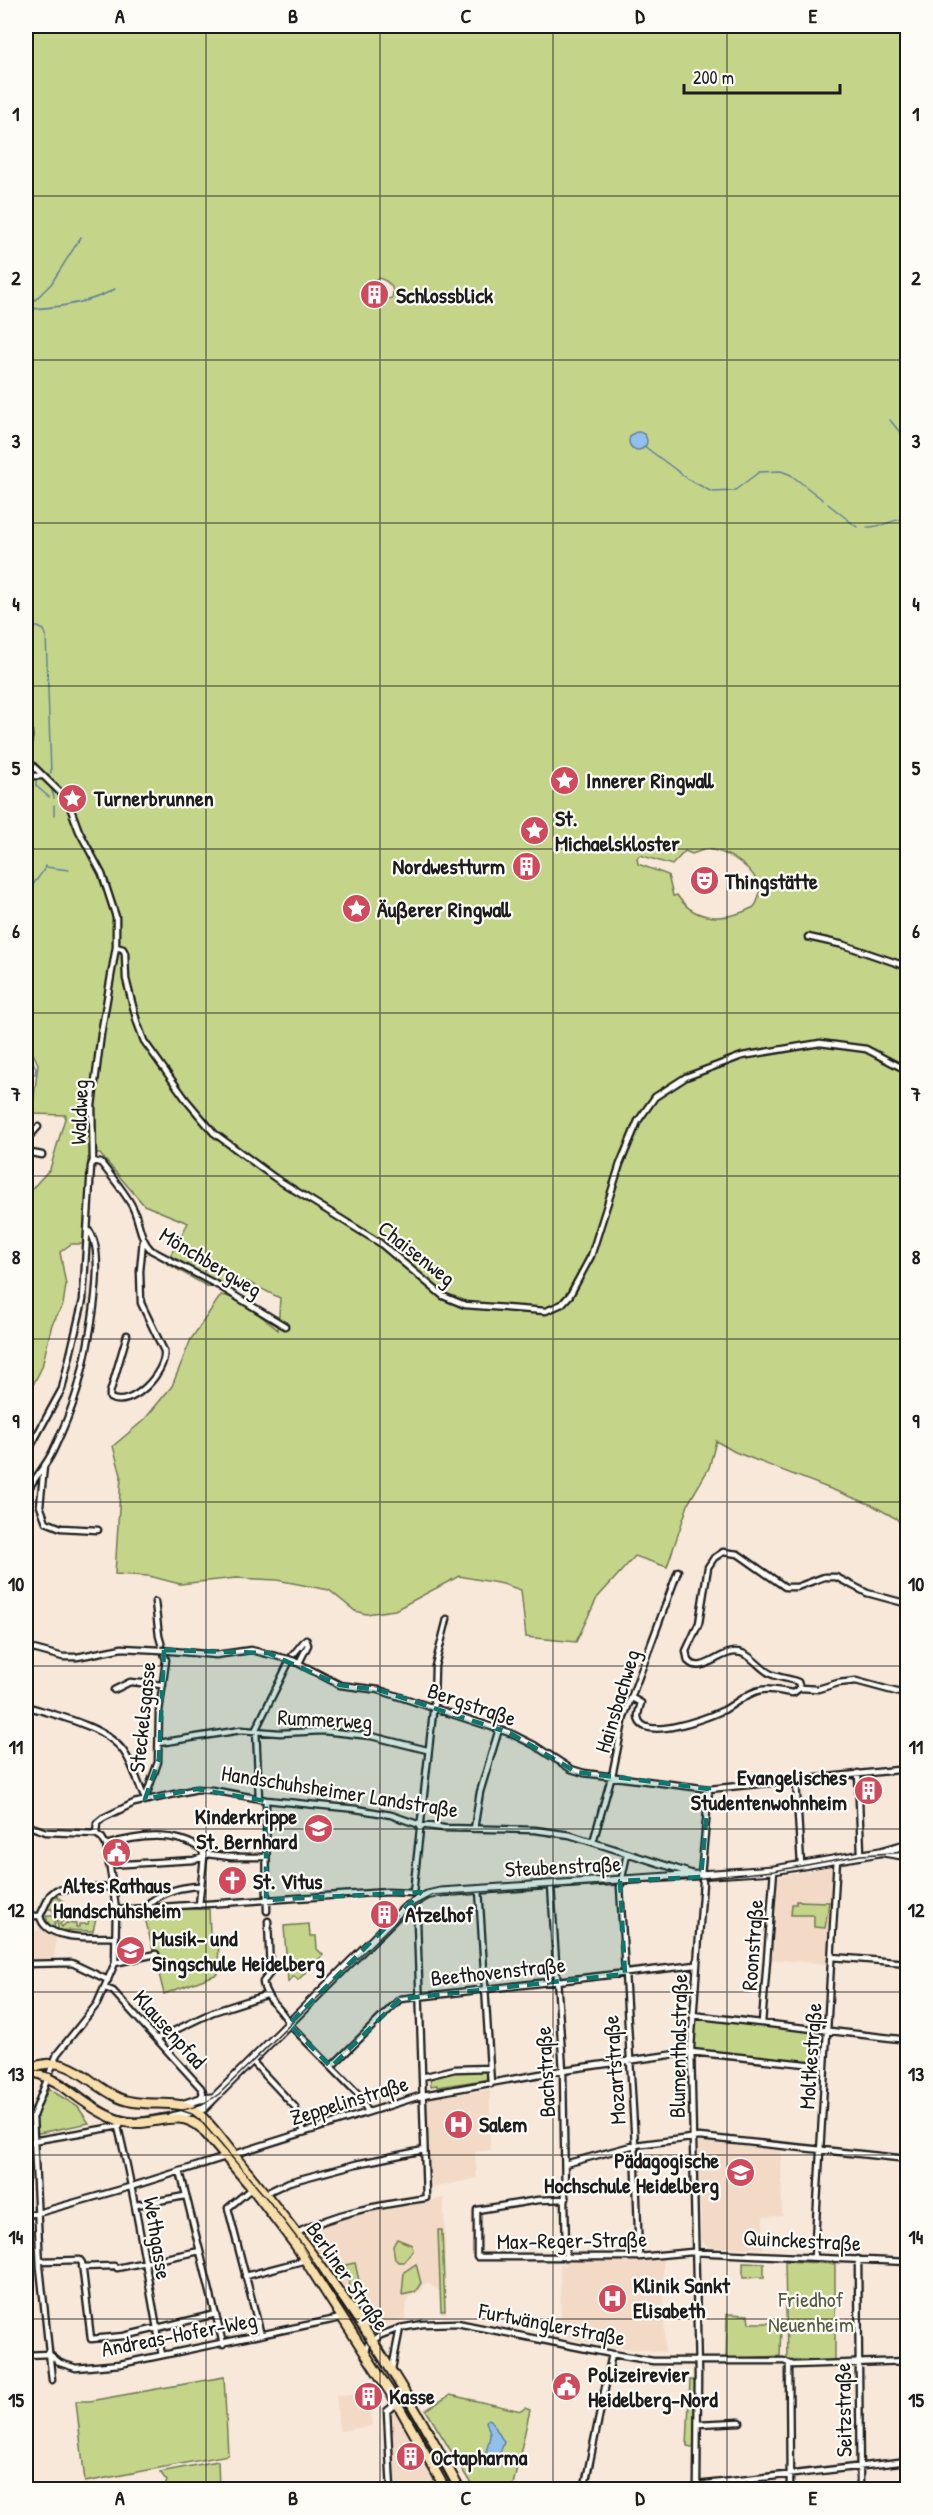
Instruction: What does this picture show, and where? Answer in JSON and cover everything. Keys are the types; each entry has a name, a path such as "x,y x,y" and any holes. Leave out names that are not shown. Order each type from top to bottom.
{"main road":[{"name":"Handschuhsheimer Landstraße","path":"701,1877 774,1870 837,1857 880,1852 908,1844"},
{"name":"Handschuhsheimer Landstraße","path":"880,1852 908,1856"},
{"name":"Steubenstraße","path":"418,1900 427,1895 478,1889 701,1877"},
{"path":"26,2070 48,2078 121,2124 169,2118 200,2110 405,1908 418,1900"},
{"path":"26,2070 39,2063 54,2063 69,2067 125,2100 149,2104 181,2105 200,2110"},
{"path":"181,2105 200,2098 212,2098"},
{"name":"Berliner Straße","path":"200,2110 203,2120 306,2260 397,2403 446,2490"},
{"name":"Berliner Straße","path":"169,2118 184,2119 195,2124 266,2193 372,2341 440,2450 458,2489"}],"street":[{"name":"Waldweg","path":"26,1455 58,1396 64,1380 83,1300 93,1161 93,1094 116,947 115,911 102,874 79,831 67,800 46,777 26,761 29,729 27,712"},
{"path":"26,776 37,774 46,777"},
{"path":"808,937 844,945 908,967"},
{"name":"Chaisenweg","path":"116,947 124,951 124,973 129,997 144,1041 208,1127 275,1178 380,1243 443,1296 465,1305 546,1311 562,1304 570,1295 591,1256 620,1164 643,1113 661,1091 686,1077 742,1056 828,1043 871,1050 908,1071"},
{"path":"26,1140 38,1126"},
{"path":"26,1152 42,1155"},
{"name":"Mönchbergweg","path":"93,1161 101,1163 126,1197 135,1214 143,1240 151,1250 219,1286 285,1326"},
{"path":"26,1492 54,1449 77,1391 92,1320 97,1263 94,1238 88,1230"},
{"path":"127,1335 110,1393 110,1398 118,1401 126,1399 148,1385 160,1370 165,1356 141,1303 140,1271 143,1240"},
{"path":"44,1466 40,1506 46,1522 61,1528 98,1530"},
{"path":"800,1688 798,1682 769,1674 748,1656 740,1653 729,1653 698,1666 688,1662 686,1651 699,1623 708,1567 716,1556 727,1552 738,1554 785,1587 797,1587 833,1576 867,1593 908,1604"},
{"name":"Hainsbachweg","path":"593,1842 612,1776 621,1729 678,1571"},
{"name":"Steckelsgasse","path":"145,1799 158,1765 166,1656 159,1636 155,1602"},
{"path":"418,1900 413,1893 436,1660 447,1619"},
{"path":"259,1799 256,1729 292,1656 306,1638 308,1643 296,1662"},
{"name":"Bergstraße","path":"26,1647 54,1655 77,1657 122,1648 216,1655 251,1650 296,1662 340,1685 379,1690 499,1729 534,1745 571,1769 612,1776 709,1789 908,1769"},
{"path":"114,1690 130,1682 163,1685"},
{"path":"632,1698 641,1703 638,1716 642,1724 650,1728 661,1728 702,1719 758,1690 775,1689 793,1693 800,1688 818,1689 838,1683 856,1682 908,1695"},
{"path":"26,1706 70,1720 104,1734 117,1743 126,1755 145,1799"},
{"name":"Rummerweg","path":"159,1743 256,1729 280,1732 323,1731 371,1736 427,1750"},
{"path":"474,1829 480,1792 499,1729"},
{"path":"858,1773 861,1854"},
{"path":"796,1780 801,1865"},
{"name":"Handschuhsheimer Landstraße","path":"96,1834 97,1823 103,1818 145,1799 197,1789 266,1800 356,1809 391,1815 420,1825 535,1830 570,1835 701,1877"},
{"name":"Blumenthalstraße","path":"709,1789 701,1877 703,1882 691,2052 698,2485 790,2475"},
{"path":"266,1800 267,1911"},
{"path":"26,1825 46,1832 96,1834 102,1838 106,1845 110,1865 116,1910 115,1963 105,1988 97,2004 62,2046 33,2116 40,2261 52,2380"},
{"path":"106,1845 129,1838 163,1837 179,1840 202,1850 204,1857 199,1886 199,1905"},
{"path":"110,1865 204,1857 207,1854 266,1857"},
{"path":"621,1881 627,1854"},
{"name":"Moltkestraße","path":"814,2257 823,2150 825,2066 837,1857"},
{"name":"Roonstraße","path":"762,2023 774,1870"},
{"name":"Mozartstraße","path":"621,1881 639,2257"},
{"name":"Bachstraße","path":"551,1885 563,2070 566,2258"},
{"path":"149,1907 150,1902 179,1887 199,1886"},
{"path":"113,1887 56,1890 50,1895 40,1916 45,1927 56,1934 116,1937"},
{"path":"478,1889 491,2084"},
{"path":"116,1910 388,1892 413,1893"},
{"path":"297,2234 330,2217 426,2198 417,1920 414,1913"},
{"path":"26,1916 40,1916"},
{"path":"268,1921 270,1973 262,1982 266,1995 285,2015 289,2024 359,2095 368,2112"},
{"path":"115,1963 156,1954"},
{"path":"832,1957 908,1963"},
{"path":"26,1964 68,1962 108,1980"},
{"name":"Beethovenstraße","path":"331,2067 400,1999 696,1965"},
{"name":"Klausenpfad","path":"105,1988 113,1991 201,2088 200,2098"},
{"path":"157,2039 207,2014 266,1995"},
{"path":"692,2015 908,2040"},
{"name":"Zeppelinstraße","path":"26,2215 133,2186 423,2095 563,2070 691,2052 825,2066"},
{"path":"26,2056 26,2070"},
{"path":"252,2061 295,2107 304,2132"},
{"name":"Zeppelinstraße","path":"422,2077 455,2069 490,2068"},
{"path":"26,2142 121,2124"},
{"name":"Wethgasse","path":"121,2124 162,2355"},
{"path":"565,2163 635,2145 699,2136 908,2159"},
{"path":"266,2193 289,2182 356,2164 424,2150"},
{"path":"180,2171 224,2344"},
{"path":"252,2188 228,2208 261,2335"},
{"path":"136,2205 185,2196"},
{"name":"Max-Reger-Straße","path":"566,2199 538,2200 477,2210 477,2257 639,2257 696,2252"},
{"path":"82,2267 116,2267 200,2251"},
{"name":"Quinckestraße","path":"696,2252 908,2262"},
{"name":"Seitzstraße","path":"858,2259 860,2490"},
{"path":"40,2261 80,2260 91,2339 124,2336 216,2314"},
{"path":"245,2276 306,2260"},
{"name":"Andreas-Hofer-Weg","path":"49,2354 60,2363 76,2368 120,2364 341,2318"},
{"name":"Furtwänglerstraße","path":"372,2341 400,2328 457,2322 653,2361 784,2361 789,2364 908,2361"},
{"path":"392,2372 400,2328"},
{"path":"353,2335 364,2342 372,2341"},
{"path":"366,2355 367,2346 372,2341"},
{"path":"26,2355 49,2354"},
{"path":"584,2490 612,2354"},
{"path":"789,2364 790,2490"},
{"path":"391,2490 387,2411 397,2403"},
{"path":"698,2424 740,2422"},
{"path":"790,2475 908,2462"}],"highlighted area":[{"path":"164,1650 268,1653 340,1685 379,1690 510,1733 576,1772 709,1789 701,1877 620,1881 625,1974 400,1999 331,2067 289,2024 421,1892 266,1900 266,1801 197,1789 145,1799 159,1759"}],"shaded area":[{"path":"834,1866 828,1964 770,1959 777,1877"},
{"path":"26,1921 34,1922 35,1931 39,1931 38,1924 56,1937 54,1960 26,1960"},
{"name":"Salem","path":"490,2090 490,2150 475,2152 477,2178 427,2189 426,2098"},
{"name":"Pädagogische Hochschule Heidelberg","path":"699,2142 781,2150 782,2216 763,2217 763,2248 706,2246 701,2238"},
{"path":"444,2198 446,2314 440,2314 439,2291 428,2283 422,2285 421,2291 408,2298 405,2319 372,2329 307,2236 333,2220"},
{"name":"Klinik Sankt Elisabeth","path":"663,2260 665,2352 614,2347 567,2338 567,2332 561,2331 560,2264"},
{"path":"371,2393 373,2395 373,2403 370,2404 372,2426 339,2431 336,2395"},
{"path":"394,2408 439,2487 438,2489 393,2489 389,2413"}],"green space":[{"path":"26,26 907,26 907,1533 897,1519 872,1505 735,1452 716,1441 709,1468 689,1502 667,1567 635,1556 597,1598 576,1642 526,1637 521,1590 503,1584 459,1576 395,1610 366,1614 355,1611 329,1590 277,1580 236,1578 180,1584 149,1576 115,1574 121,1475 113,1446 144,1420 172,1386 191,1339 221,1295 244,1304 278,1330 280,1298 246,1281 208,1287 166,1263 188,1223 144,1205 100,1154 94,1154 88,1158 85,1244 71,1244 60,1252 66,1285 63,1305 52,1324 42,1367 26,1399 27,1194 50,1169 66,1115 32,1114 38,1064 26,1038","holes":["379,278 391,285 392,298 377,302 368,300 367,292 363,291 362,284","706,849 727,855 747,868 759,886 759,897 754,907 723,917 702,915 684,904 677,895 673,896 668,875 638,864 637,858 640,855 672,865 685,851 692,854"]},
{"path":"57,1894 57,1897 64,1901 63,1921 60,1924 62,1927 66,1923 76,1924 76,1927 79,1927 79,1924 88,1924 91,1908 98,1909 93,1931 58,1930 57,1914 54,1929 48,1923 46,1916 54,1916 52,1909 47,1909"},
{"path":"796,1901 829,1902 825,1928 814,1927 814,1915 791,1915 792,1904 796,1904"},
{"path":"209,1909 210,1934 219,1934 218,1974 164,1994 143,1910"},
{"path":"309,1924 310,1936 316,1936 317,1949 323,1955 298,1980 294,1976 288,1982 284,1926"},
{"path":"694,2018 826,2033 824,2063 692,2050"},
{"path":"487,2070 487,2079 484,2080 431,2086 430,2079 456,2071"},
{"path":"49,2089 78,2107 89,2123 34,2134 34,2117"},
{"path":"438,2230 442,2230 445,2311 441,2311"},
{"path":"397,2239 412,2245 413,2251 404,2262 398,2262 395,2259 393,2246"},
{"name":"Friedhof Neuenheim","path":"785,2261 835,2264 835,2362 787,2359"},
{"path":"743,2262 764,2263 764,2277 743,2278"},
{"path":"355,2263 360,2285 350,2287 345,2265"},
{"path":"416,2264 421,2283 415,2292 402,2295 404,2272"},
{"path":"727,2314 748,2315 749,2323 781,2323 780,2356 726,2359"},
{"path":"224,2377 228,2455 85,2482 76,2401 90,2401"},
{"path":"690,2380 697,2381 696,2448 687,2446"},
{"path":"450,2395 521,2411 525,2408 530,2410 512,2489 474,2489 426,2410"},
{"path":"218,2461 219,2489 164,2489 167,2481 160,2472"}],"water":[{"path":"638,432 644,435 647,441 644,447 638,450 632,447 629,441 632,435"},
{"path":"488,2419 491,2420 504,2442 500,2453 490,2458 486,2453 490,2437 486,2422"}],"waterway":[{"path":"26,309 51,284 81,237"},
{"path":"26,309 72,304 115,289"},
{"path":"890,420 907,441"},
{"path":"644,446 688,479 712,492 734,491 759,472 781,471 791,475 823,500"},
{"path":"828,504 857,527"},
{"path":"867,527 908,519"},
{"path":"26,627 38,627 44,630 46,635 51,773"},
{"path":"36,782 36,786 49,797"},
{"path":"51,787 54,798"},
{"path":"54,805 54,815"},
{"path":"26,938 31,925 30,890 46,866"},
{"path":"46,867 69,870"},
{"path":"26,1044 36,1069 35,1074 26,1076"},
{"path":"26,1194 26,1211"}],"tram line":[{"path":"26,2071 53,2074 97,2103 121,2115 144,2117 188,2109 207,2102 219,2094 409,1908 433,1895 702,1878 774,1871 861,1855 908,1852"},
{"path":"180,2110 192,2114 201,2121 268,2200 303,2246 384,2368 454,2490"}],"place":[{"name":"Schlossblick","path":"375,295"},
{"name":"Innerer Ringwall","path":"565,780"},
{"name":"Turnerbrunnen","path":"73,798"},
{"name":"St. Michaelskloster","path":"534,831"},
{"name":"Nordwestturm","path":"526,866"},
{"name":"Thingstätte","path":"704,881"},
{"name":"Äußerer Ringwall","path":"356,909"},
{"name":"Evangelisches Studentenwohnheim","path":"868,1790"},
{"name":"Kinderkrippe St. Bernhard","path":"318,1829"},
{"name":"Altes Rathaus Handschuhsheim","path":"117,1853"},
{"name":"St. Vitus","path":"232,1881"},
{"name":"Atzelhof","path":"384,1914"},
{"name":"Musik- und Singschule Heidelberg","path":"131,1951"},
{"name":"Salem","path":"458,2124"},
{"name":"Pädagogische Hochschule Heidelberg","path":"740,2173"},
{"name":"Klinik Sankt Elisabeth","path":"612,2298"},
{"name":"Polizeirevier Heidelberg-Nord","path":"567,2387"},
{"name":"Kasse","path":"368,2396"},
{"name":"Octapharma","path":"410,2457"}]}
